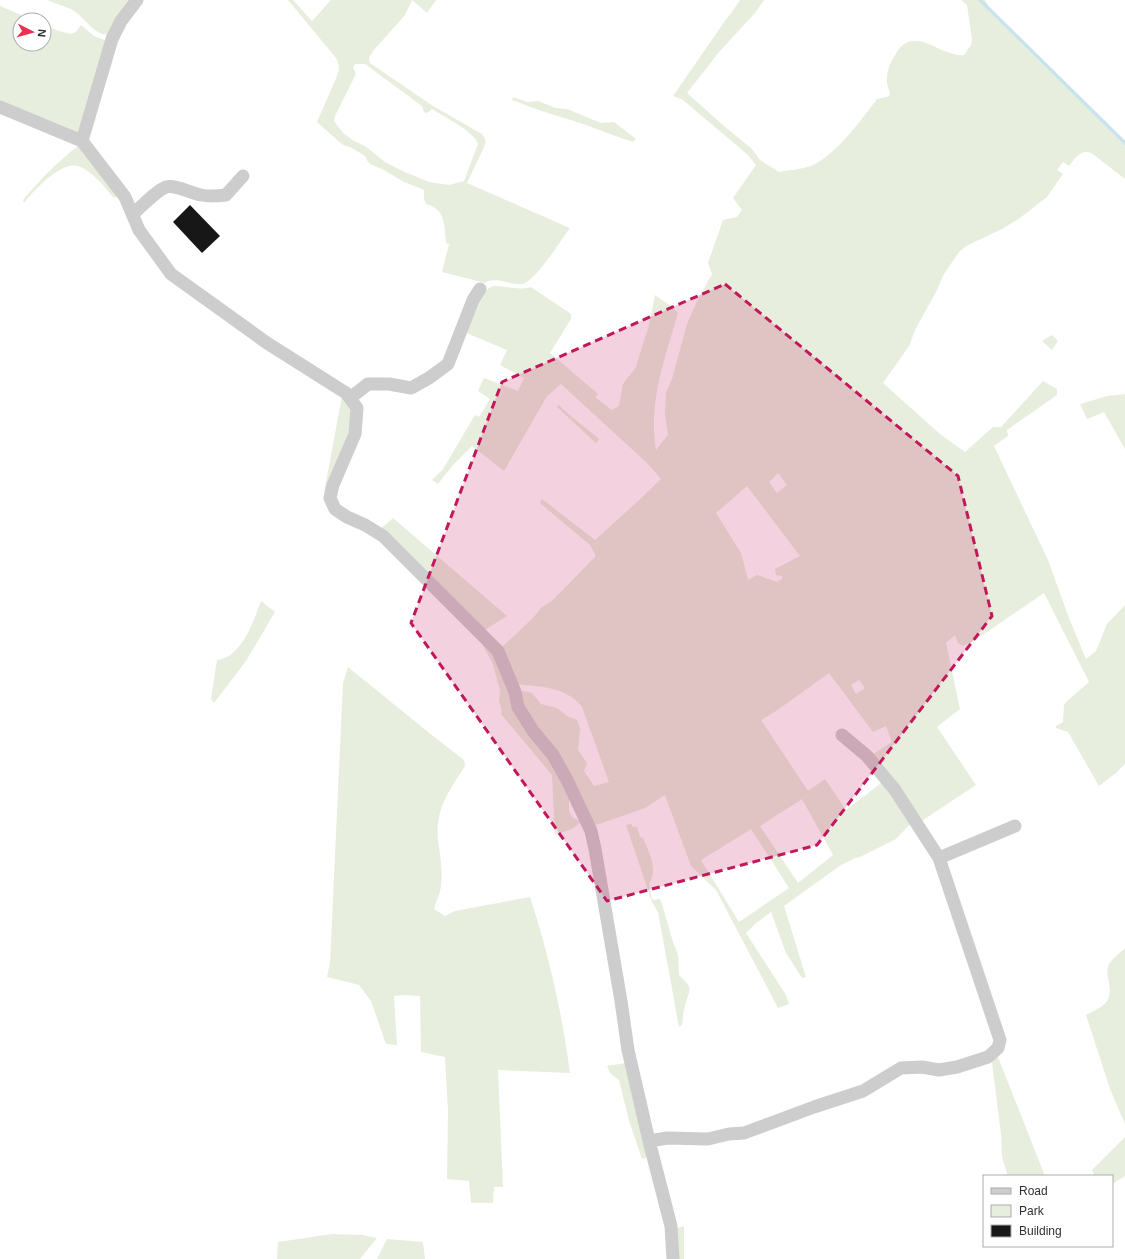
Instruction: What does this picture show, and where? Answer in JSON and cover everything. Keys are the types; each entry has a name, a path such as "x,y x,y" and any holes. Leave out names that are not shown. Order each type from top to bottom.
{"street":[{"path":"82,141 112,39 122,20 137,0"},
{"path":"0,107 82,141 125,196 140,230 171,274 267,343 346,393 357,408 355,434 333,485 330,498 335,509 383,536 498,651 515,692 518,707 533,730 553,755 567,780 591,831 598,864 628,1050 671,1226 673,1259"},
{"path":"133,214 165,187 174,185 184,190 202,195 220,196 226,195 243,176"},
{"path":"350,398 368,384 388,384 411,388 429,378 448,364 473,300 480,289"},
{"path":"649,1141 667,1138 708,1139 729,1134 744,1133 814,1107 864,1091 902,1068 922,1067 940,1070 957,1067 988,1058 998,1048 1000,1040 939,858 895,790 867,756 842,736"},
{"path":"939,858 1015,826"}],"highlighted area":[{"path":"725,284 958,476 992,616 817,845 607,901 411,623 502,382"}],"green space":[{"path":"47,0 133,0 108,35 98,32 74,11"},
{"path":"288,0 293,0 312,21 331,0 412,0 405,15 373,51 369,58 370,63 433,106 482,134 486,141 467,183 570,228 548,260 534,276 522,284 494,280 485,283 442,272 449,244 446,243 444,224 441,214 433,206 426,204 424,199 424,190 404,182 384,170 370,164 365,156 352,148 343,145 317,122 338,73 339,66 336,58","holes":["355,64 365,64 422,106 424,112 427,113 432,109 465,129 471,134 478,144 464,181 449,185 429,182 405,172 385,162 365,146 354,141 343,133 334,121 335,116 356,74 353,67"]},
{"path":"412,0 436,0 427,13"},
{"path":"740,0 764,0 755,13 719,52 687,93 752,149 760,160 779,172 807,167 824,159 849,134 877,99 890,95 887,83 887,74 895,55 904,44 912,41 920,41 955,55 964,55 971,45 972,40 967,5 961,0 985,0 992,13 1024,46 1125,144 1125,179 1094,155 1086,152 1080,154 1069,166 1063,162 1057,170 1063,174 1047,197 1020,218 1002,229 966,246 959,252 944,274 916,328 909,346 883,383 940,434 965,452 993,427 1001,427 1043,381 1057,389 1057,395 1007,430 1008,436 994,446 1048,560 1086,659 1096,651 1107,624 1125,605 1125,764 1099,786 1068,732 1056,728 1056,726 1063,722 1064,705 1066,702 1089,682 1044,593 974,641 963,646 958,643 955,635 946,643 960,709 937,727 976,785 920,822 873,754 892,742 886,726 873,732 829,673 761,720 808,791 825,779 846,810 885,780 913,821 896,839 841,865 784,906 806,977 802,978 786,953 771,912 746,933 786,995 789,1004 778,1008 716,890 691,866 665,795 645,808 593,826 533,726 518,692 524,691 532,693 541,704 557,708 567,716 577,720 580,728 578,750 587,763 584,771 594,786 609,782 582,707 576,700 560,691 543,687 516,684 502,647 534,617 541,608 554,599 595,557 590,545 540,503 542,499 595,540 661,479 647,463 561,384 547,396 504,471 472,446 452,466 438,484 432,480 443,469 475,415 479,417 490,399 478,391 484,378 518,391 524,378 500,365 507,350 464,332 481,298 489,288 494,286 517,288 531,287 571,314 571,319 550,353 598,394 595,397 612,410 619,406 623,384 636,367 648,329 655,295 672,307 678,313 663,364 656,398 654,432 656,450 668,435 665,415 666,393 672,379 687,324 697,301 712,274 708,263 723,220 737,217 742,210 733,198 756,165 748,155 683,100 673,96","holes":["778,473 787,485 777,493 769,482","747,486 800,556 775,569 776,575 782,576 782,579 777,582 757,575 748,580 741,553 716,513","859,680 865,688 856,694 851,685","802,799 833,855 798,883 760,826","751,829 789,888 739,922 701,860"]},
{"path":"0,6 14,12 12,12 12,52 52,52 52,28 71,34 76,32 81,25 94,36 107,41 79,134 0,104"},
{"path":"513,97 527,102 538,101 556,108 567,109 601,123 614,122 636,139 633,142 626,140 512,100"},
{"path":"78,146 119,195 114,198 89,172 78,166 71,166 56,172 48,178 24,203 23,200 42,178"},
{"path":"1052,335 1058,341 1052,350 1042,341"},
{"path":"1125,394 1125,449 1104,412 1087,419 1080,404 1107,396"},
{"path":"342,396 350,409 350,430 328,488 324,493"},
{"path":"559,405 599,439 596,443 557,407"},
{"path":"393,518 507,616 483,631 379,530"},
{"path":"261,601 275,612 246,661 214,703 211,699 217,660 229,656 240,645 249,631"},
{"path":"480,640 493,655 554,768 569,798 569,811 572,817 581,822 572,829 555,835 552,775 501,714 502,711 499,701 500,690 492,662"},
{"path":"348,667 464,760 465,766 444,801 439,819 438,840 442,880 440,892 434,909 445,916 455,911 530,897 549,962 559,1006 570,1073 498,1070 503,1187 494,1187 493,1203 471,1203 469,1181 447,1179 448,1111 445,1057 421,1052 420,996 394,996 397,1045 386,1044 371,1001 359,985 327,977 330,963 343,683"},
{"path":"631,824 633,827 637,827 640,837 643,838 650,854 653,866 652,878 649,883 652,899 659,899 661,901 678,955 679,975 690,989 682,1025 679,1027 658,912 652,902 626,825"},
{"path":"1125,948 1125,1124 1110,1089 1086,1015 1107,1001 1110,991 1107,973 1109,964"},
{"path":"998,1057 1045,1175 1008,1175 1002,1157 1001,1134 992,1063 993,1059"},
{"path":"626,1063 648,1157 642,1159 629,1121 619,1080 610,1073 607,1066"},
{"path":"1125,1137 1125,1176 1113,1183 1113,1175 1094,1175 1092,1170"},
{"path":"684,1226 684,1259 676,1259 674,1229"},
{"path":"332,1234 363,1235 377,1238 360,1259 277,1259 278,1242"},
{"path":"387,1239 423,1242 425,1259 377,1259"}],"building":[{"path":"190,205 220,236 202,253 173,222"}],"waterway":[{"path":"980,0 1125,143"}]}
